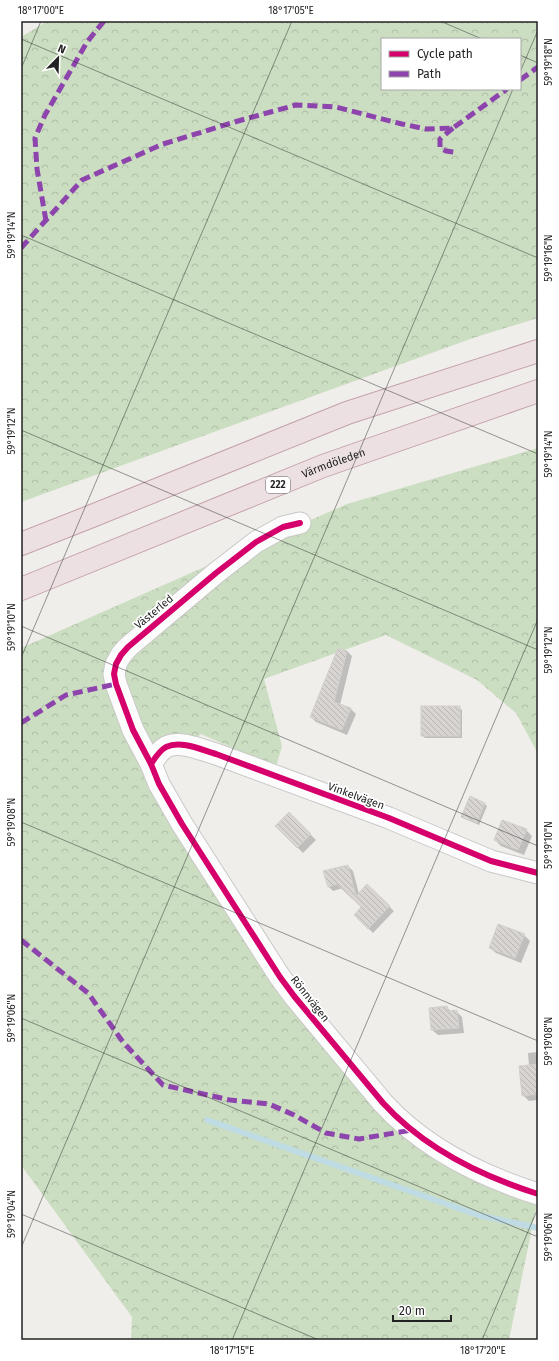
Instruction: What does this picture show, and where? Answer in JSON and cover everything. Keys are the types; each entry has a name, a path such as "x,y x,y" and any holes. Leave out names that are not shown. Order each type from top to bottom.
{"highway":[{"path":"21,544 347,413 538,351"},
{"name":"Värmdöleden","path":"21,589 323,466 538,391"}],"street":[{"name":"Västerled","path":"151,764 133,730 116,684 114,674 116,664 121,655 128,647 256,542 283,527 300,523"},
{"name":"Vinkelvägen","path":"151,764 158,753 166,748 175,745 188,746 216,754 389,818 491,860 538,873"},
{"name":"Rönnvägen","path":"151,764 159,784 186,830 280,977 294,996 398,1120 431,1145 460,1162 503,1181 538,1194"}],"green space":[{"path":"47,21 538,21 538,318 473,338 21,502 21,37"},
{"path":"538,448 538,750 536,750 516,713 477,680 386,635 264,679 282,746 276,767 201,734 144,778 269,973 379,1112 437,1162 537,1204 509,1340 131,1340 132,1317 21,1165 21,648 347,504"}],"building":[{"path":"338,648 347,651 334,702 351,708 342,730 310,717"},
{"path":"421,706 460,706 460,736 421,736"},
{"path":"470,796 485,803 477,823 461,817"},
{"path":"289,812 311,834 297,848 275,826"},
{"path":"502,820 527,829 518,850 494,840"},
{"path":"348,865 356,896 367,884 390,906 368,929 354,915 361,907 337,884 328,887 323,871"},
{"path":"498,924 525,934 515,958 489,948"},
{"path":"447,1006 448,1011 457,1010 459,1028 431,1030 429,1008"},
{"path":"538,1064 538,1094 522,1096 519,1066"}],"waterway":[{"path":"207,1120 478,1215 538,1228"}],"marked path":[{"path":"46,221 37,169 35,138 45,115 87,42 104,21"},
{"path":"521,79 538,67"},
{"path":"21,248 82,180 163,144 296,105 336,107 426,129 453,128 506,90"},
{"path":"453,128 440,139 440,148 446,151 454,152"},
{"path":"21,723 66,695 116,684"},
{"path":"21,940 88,993 123,1042 163,1085 230,1100 269,1104 294,1115 326,1133 359,1139 412,1130"}],"cycle path":[{"path":"151,764 133,730 116,684 114,674 116,664 121,655 128,647 216,573 256,542 283,527 300,523"},
{"path":"538,873 491,861 389,818 198,748 185,745 172,745 166,747 159,753 151,764 159,784 182,824 280,977 383,1103 416,1134 454,1159 496,1179 538,1194"}]}
